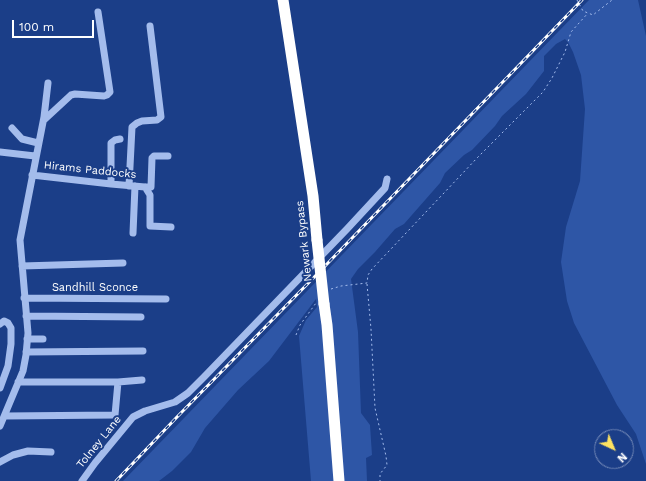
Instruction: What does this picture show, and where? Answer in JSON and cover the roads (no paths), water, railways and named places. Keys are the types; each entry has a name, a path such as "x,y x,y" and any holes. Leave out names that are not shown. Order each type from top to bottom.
{"highway":[{"name":"Newark Bypass","path":"282,0 313,196 322,302 327,325 339,481"}],"street":[{"path":"44,120 72,95 104,96 110,92 98,12"},
{"path":"133,233 132,127 142,121 157,120 161,117 150,26"},
{"path":"0,425 23,371 28,339 20,240 38,143 44,120 48,83"},
{"path":"12,128 22,139 38,143"},
{"path":"111,184 111,143 120,138"},
{"path":"0,152 36,156"},
{"path":"168,156 154,156 152,158 151,186 145,187 150,195 150,226 171,228"},
{"name":"Hirams Paddocks","path":"32,174 145,187"},
{"name":"Tolney Lane","path":"82,481 95,462 133,417 145,411 175,402 193,388 305,274 385,188 387,179"},
{"path":"22,266 123,264"},
{"name":"Sandhill Sconce","path":"24,298 166,299"},
{"path":"26,316 141,317"},
{"path":"0,324 4,321 8,323 11,328 11,344 8,366 0,388"},
{"path":"28,339 43,339"},
{"path":"26,352 143,351"},
{"path":"18,382 118,382 142,380"},
{"path":"5,416 115,415 118,382"},
{"path":"0,462 13,455 28,452 51,452"}],"railway":[{"path":"116,481 582,0"}]}
